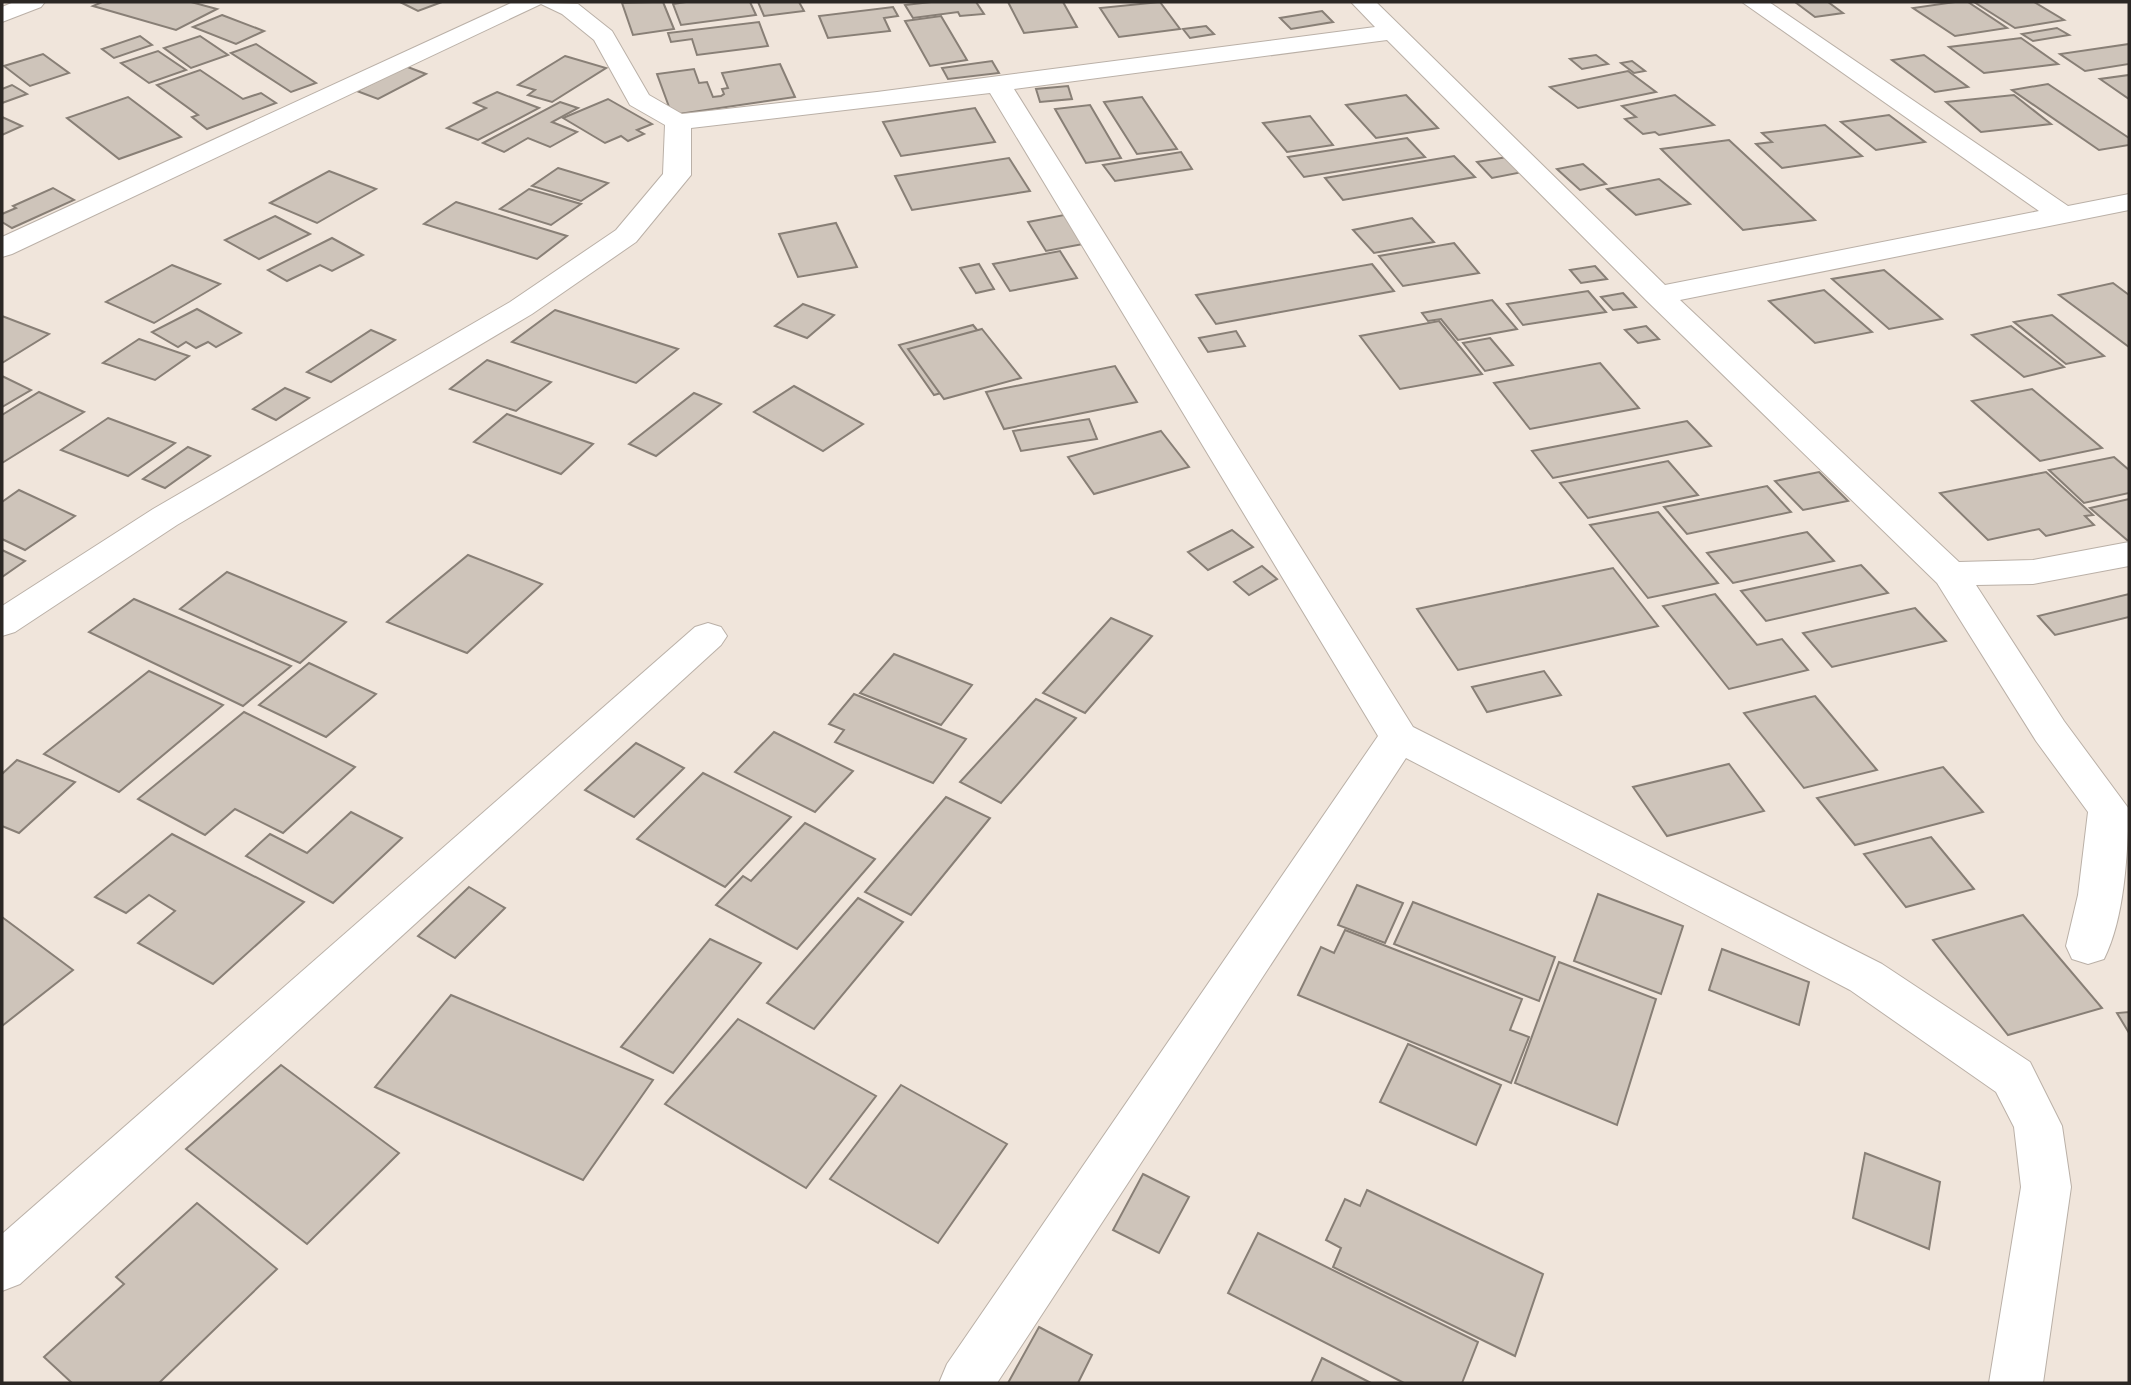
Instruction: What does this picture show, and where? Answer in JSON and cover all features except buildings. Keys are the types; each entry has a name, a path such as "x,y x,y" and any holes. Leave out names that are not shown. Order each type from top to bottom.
{"street":[{"path":"2,15 33,2"},
{"path":"2,248 531,2"},
{"path":"551,2 570,9 604,36 639,100 678,122 1390,32"},
{"path":"1363,2 1390,32 1658,295 1950,574 2050,732 2109,810 2099,895 2088,946"},
{"path":"1754,2 2063,215"},
{"path":"997,83 1399,737 1866,977 2013,1077 2038,1126 2046,1187 2016,1383"},
{"path":"2,623 165,517 520,308 626,236 677,175 678,122"},
{"path":"1658,295 2129,202"},
{"path":"1950,574 2033,572 2129,554"},
{"path":"2,1267 708,636"},
{"path":"966,1383 1399,737"}]}
